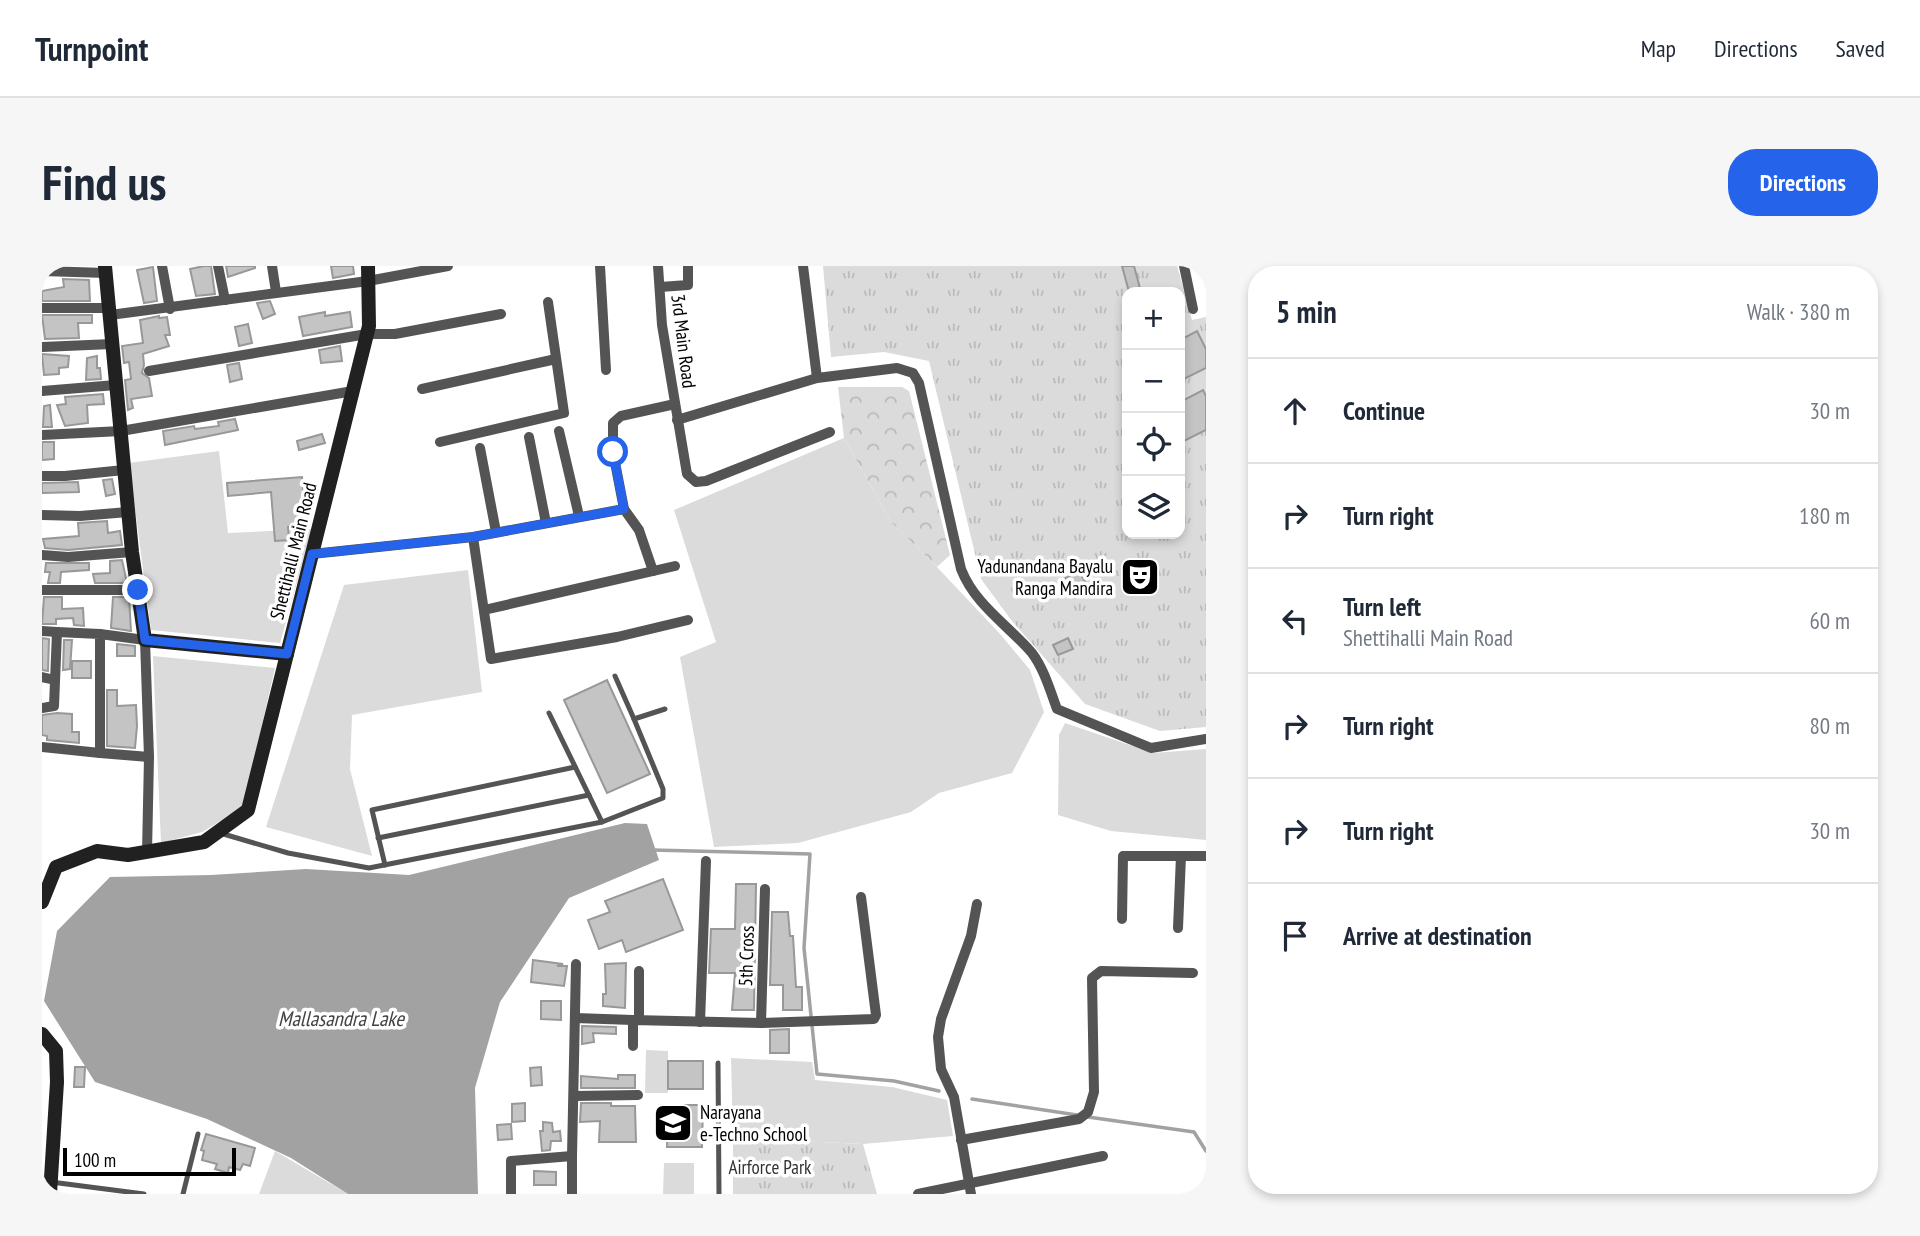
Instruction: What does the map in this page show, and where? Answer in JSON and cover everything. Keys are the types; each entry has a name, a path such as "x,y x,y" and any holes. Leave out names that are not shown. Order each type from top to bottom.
{"street":[{"path":"162,266 170,309"},
{"path":"218,266 225,300"},
{"path":"272,266 276,292"},
{"path":"42,308 109,312 170,309 276,292 368,273 448,266"},
{"path":"600,266 606,370"},
{"name":"3rd Main Road","path":"658,266 662,325 687,474 696,482 706,481 830,432"},
{"path":"660,287 688,285 688,266"},
{"path":"803,266 817,378"},
{"path":"1184,266 1192,309"},
{"path":"42,271 105,269 132,552 145,640 149,757 147,853"},
{"name":"Shettihalli Main Road","path":"42,902 56,867 97,851 128,855 204,842 248,810 367,334 368,273"},
{"path":"440,442 564,413 548,302"},
{"path":"149,371 367,334 395,334 500,314"},
{"path":"42,347 112,344"},
{"path":"422,389 556,359"},
{"path":"677,420 817,378 897,368 913,373 919,383 961,569 967,583 994,617 1039,663 1057,709 1151,748 1206,739"},
{"path":"42,391 116,385"},
{"path":"42,435 121,431 353,391"},
{"path":"653,571 639,530 624,509 613,452 613,423 621,416 675,404"},
{"path":"559,431 579,516"},
{"path":"529,437 547,523"},
{"path":"480,448 496,532"},
{"path":"42,475 65,476 124,470"},
{"path":"312,554 473,537 624,509"},
{"path":"42,514 80,516 128,512"},
{"path":"473,537 491,659 617,637 688,620"},
{"path":"42,555 68,557 132,552"},
{"path":"484,610 675,566"},
{"path":"42,590 138,590"},
{"path":"42,631 100,634 287,654"},
{"path":"42,708 54,706 57,632"},
{"path":"100,634 100,753"},
{"path":"42,677 55,680"},
{"path":"42,747 149,757"},
{"path":"1122,919 1123,856 1206,856"},
{"path":"1178,928 1181,856"},
{"path":"700,1022 706,861"},
{"name":"5th Cross","path":"761,1023 765,889"},
{"path":"575,1018 761,1023 871,1020 876,1017 861,897"},
{"path":"970,1189 954,1097 941,1069 938,1037 941,1019 971,936 977,904"},
{"path":"572,1194 576,964"},
{"path":"633,1046 639,971"},
{"path":"961,1140 1083,1115 1094,1092 1094,975 1101,971 1193,973"},
{"path":"42,1034 56,1051 57,1082 50,1188"},
{"path":"575,1096 638,1095"},
{"path":"511,1194 511,1161 572,1156"},
{"path":"918,1194 970,1189 1104,1156"}],"lane":[{"path":"217,832 323,861 369,868 602,822 663,798 663,789 615,676"},
{"path":"634,719 665,709"},
{"path":"549,713 602,822"},
{"path":"385,866 372,810 575,766"},
{"path":"377,838 589,795"},
{"path":"718,1063 719,1194"},
{"path":"183,1194 198,1134"},
{"path":"50,1188 144,1194"}],"green space":[{"path":"823,266 1177,266 1183,287 1122,287 1122,539 1185,539 1185,295 1192,320 1206,317 1206,727 1160,731 1085,704 1012,621 981,579 929,361 884,352 831,357"},
{"path":"838,387 902,387 909,391 950,555 937,567 891,522 844,438"},
{"path":"844,438 891,522 1001,635 1030,670 1044,712 1012,773 939,793 911,812 798,843 714,847 680,657 716,642 674,510"},
{"path":"219,451 228,533 312,529 280,643 151,630 129,463"},
{"path":"468,570 482,692 352,715 350,769 372,856 266,827 344,585"},
{"path":"153,656 275,668 243,808 202,832 161,843"},
{"path":"1065,723 1153,753 1206,749 1206,840 1111,831 1058,815 1059,735"},
{"path":"646,1050 668,1051 668,1093 645,1093"},
{"path":"731,1058 812,1062 815,1080 892,1087 947,1100 953,1136 863,1144 733,1138"},
{"name":"Airforce Park","path":"733,1138 863,1144 877,1194 733,1194"},
{"path":"275,1151 348,1194 259,1194"},
{"path":"664,1163 694,1163 694,1194 663,1194"}],"water":[{"name":"Mallasandra Lake","path":"625,823 647,824 659,860 569,898 500,1002 475,1088 478,1194 348,1194 291,1158 207,1119 95,1082 44,1001 57,931 110,877 211,875 306,869 409,875"}],"building":[{"path":"211,266 215,294 196,296 190,269"},
{"path":"226,266 255,266 255,268 228,277"},
{"path":"331,266 353,266 354,274 333,278"},
{"path":"1122,266 1134,266 1140,287 1128,287"},
{"path":"153,267 157,301 144,303 137,270"},
{"path":"63,279 89,280 90,301 42,301 42,291 64,287"},
{"path":"270,301 275,314 263,319 257,303"},
{"path":"325,312 325,316 350,312 352,327 303,336 299,317"},
{"path":"42,315 92,315 92,323 78,323 79,338 45,339"},
{"path":"167,317 170,335 165,335 169,346 143,354 142,373 149,378 152,396 131,399 133,408 128,410 125,380 131,379 129,362 124,363 122,346 143,343 140,320"},
{"path":"248,324 252,343 239,346 235,327"},
{"path":"1197,331 1206,349 1206,368 1185,378 1185,350 1185,337"},
{"path":"340,346 342,361 321,363 319,350"},
{"path":"42,354 69,356 68,367 59,368 59,374 44,375"},
{"path":"97,356 101,379 86,380 87,358"},
{"path":"239,363 242,379 230,382 227,365"},
{"path":"1203,390 1206,396 1206,430 1185,440 1185,413 1185,399"},
{"path":"103,394 104,404 87,405 88,423 65,426 57,405 66,404 65,397"},
{"path":"50,405 52,427 43,427 44,406"},
{"path":"235,419 238,430 165,445 163,431 194,426 195,429 219,426 218,422"},
{"path":"322,434 325,443 299,450 297,441"},
{"path":"42,442 54,442 54,459 42,460"},
{"path":"302,477 306,525 288,527 289,540 275,541 271,492 228,496 227,483"},
{"path":"112,479 115,494 106,496 103,480"},
{"path":"78,482 79,492 42,493 42,483"},
{"path":"107,521 108,533 120,531 122,545 68,550 45,548 43,539 79,536 78,523"},
{"path":"122,560 127,583 95,583 93,574 110,573 110,561"},
{"path":"46,563 89,563 89,570 61,572 60,583 48,583 50,572 45,572"},
{"path":"1079,571 1090,590 1075,598 1064,579"},
{"path":"44,597 62,597 62,609 83,608 84,626 74,625 73,618 56,619 56,624 42,624"},
{"path":"113,597 129,597 131,631 111,628"},
{"path":"42,638 49,639 48,671 42,670"},
{"path":"1068,638 1073,649 1058,655 1053,645"},
{"path":"64,640 72,640 70,669 63,670"},
{"path":"117,644 135,646 135,656 117,656"},
{"path":"72,661 91,661 91,678 72,678"},
{"path":"607,680 650,774 607,793 564,700"},
{"path":"107,690 117,690 117,706 136,705 135,748 107,746"},
{"path":"72,714 72,732 79,732 79,743 47,740 47,736 42,735 42,715"},
{"path":"663,879 683,930 626,952 622,940 599,949 588,920 610,912 605,901"},
{"path":"736,884 756,884 754,1010 732,1010 735,973 709,973 711,929 735,929"},
{"path":"772,912 788,912 790,936 793,936 796,987 802,987 802,1010 783,1010 783,985 770,985"},
{"path":"533,960 567,966 564,986 531,982"},
{"path":"626,963 625,1008 603,1006 603,994 606,994 605,964"},
{"path":"541,1001 561,1001 561,1020 541,1019"},
{"path":"582,1026 616,1027 616,1034 593,1033 594,1042 582,1044"},
{"path":"789,1029 789,1053 770,1053 770,1030"},
{"path":"668,1061 703,1061 703,1089 668,1089"},
{"path":"75,1067 85,1067 84,1087 74,1087"},
{"path":"541,1067 542,1085 531,1086 530,1068"},
{"path":"618,1075 635,1075 635,1088 581,1088 581,1076 618,1079"},
{"path":"525,1103 525,1121 512,1122 512,1104"},
{"path":"581,1103 635,1106 636,1142 599,1142 600,1121 580,1122"},
{"path":"668,1105 703,1105 702,1147 667,1147"},
{"path":"543,1122 552,1123 553,1132 560,1131 561,1141 551,1141 550,1150 542,1151 540,1131 543,1131"},
{"path":"511,1124 512,1139 498,1140 497,1125"},
{"path":"206,1134 255,1148 250,1166 243,1164 240,1170 229,1167 228,1173 215,1169 217,1164 202,1160 204,1151 201,1150"},
{"path":"534,1171 556,1172 556,1185 534,1185"}],"waterway":[{"path":"652,850 810,854 804,948 817,1074 894,1081 939,1091"},
{"path":"972,1099 1077,1115"},
{"path":"1088,1117 1194,1132 1206,1151"}],"place":[{"name":"Yadunandana Bayalu Ranga Mandira","path":"1140,577"},
{"name":"Narayana e-Techno School","path":"673,1123"}],"route":[{"path":"138,590 145,640 287,654 312,554 473,537 624,509 613,452"}]}
